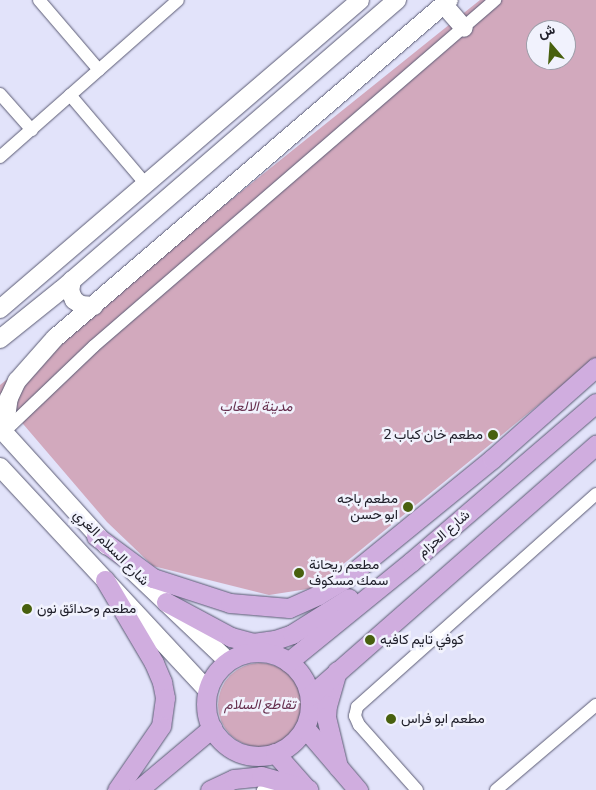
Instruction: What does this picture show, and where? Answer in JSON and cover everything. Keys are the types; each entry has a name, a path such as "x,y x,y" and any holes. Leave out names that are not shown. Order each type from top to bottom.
{"main road":[{"path":"96,536 153,578 230,603 289,608 318,596 345,579 492,459 593,373"},
{"name":"شارع الحزام","path":"288,662 411,562 596,403"},
{"path":"310,696 596,445"},
{"path":"166,602 231,637 253,643 275,640 306,626 411,562"},
{"path":"105,580 154,662 162,682 165,698 160,726 117,790"},
{"path":"203,790 249,756 275,753 292,743 305,728 310,712 310,696 306,682 288,662 274,655 258,652 243,655 229,662 216,674 208,691 206,703 212,728 227,746 249,756"},
{"path":"338,671 327,705 326,717 338,767"},
{"path":"138,790 212,728"},
{"path":"305,728 358,790"},
{"path":"275,753 305,789"},
{"path":"210,790 234,779 246,776 261,776 305,789"}],"street":[{"path":"39,0 99,70"},
{"path":"0,157 178,0"},
{"path":"0,309 360,0"},
{"path":"0,339 72,280 397,0"},
{"path":"2,430 101,339 495,0"},
{"path":"2,430 9,398 17,381 55,338 446,2 464,28"},
{"path":"0,94 32,130"},
{"path":"70,96 145,183"},
{"path":"72,280 70,291 74,300 81,305 94,306"},
{"name":"شارع السلام الغري","path":"2,430 96,536 229,662"},
{"name":"شارع السلام الغري","path":"0,467 208,691"},
{"path":"417,790 359,725 355,716 357,707 596,494"},
{"path":"496,790 596,705"},
{"path":"263,790 305,789"}],"green space":[{"name":"مدينة الالعاب","path":"480,0 596,0 596,358 314,588 269,595 153,566 107,522 0,397 0,385"},
{"name":"تقاطع السلام","path":"252,663 268,663 284,670 295,681 302,697 299,721 290,735 284,740 268,747 252,747 236,740 225,729 218,713 218,697 225,681 236,670"}],"place":[{"name":"مطعم خان كباب 2","path":"493,435"},
{"name":"مطعم باجه ابو حسن","path":"408,507"},
{"name":"مطعم ريحانة سمك مسكوف","path":"299,573"},
{"name":"مطعم وحدائق نون","path":"27,609"},
{"name":"كوفي تايم كافيه","path":"370,640"},
{"name":"مطعم ابو فراس","path":"391,719"}]}
